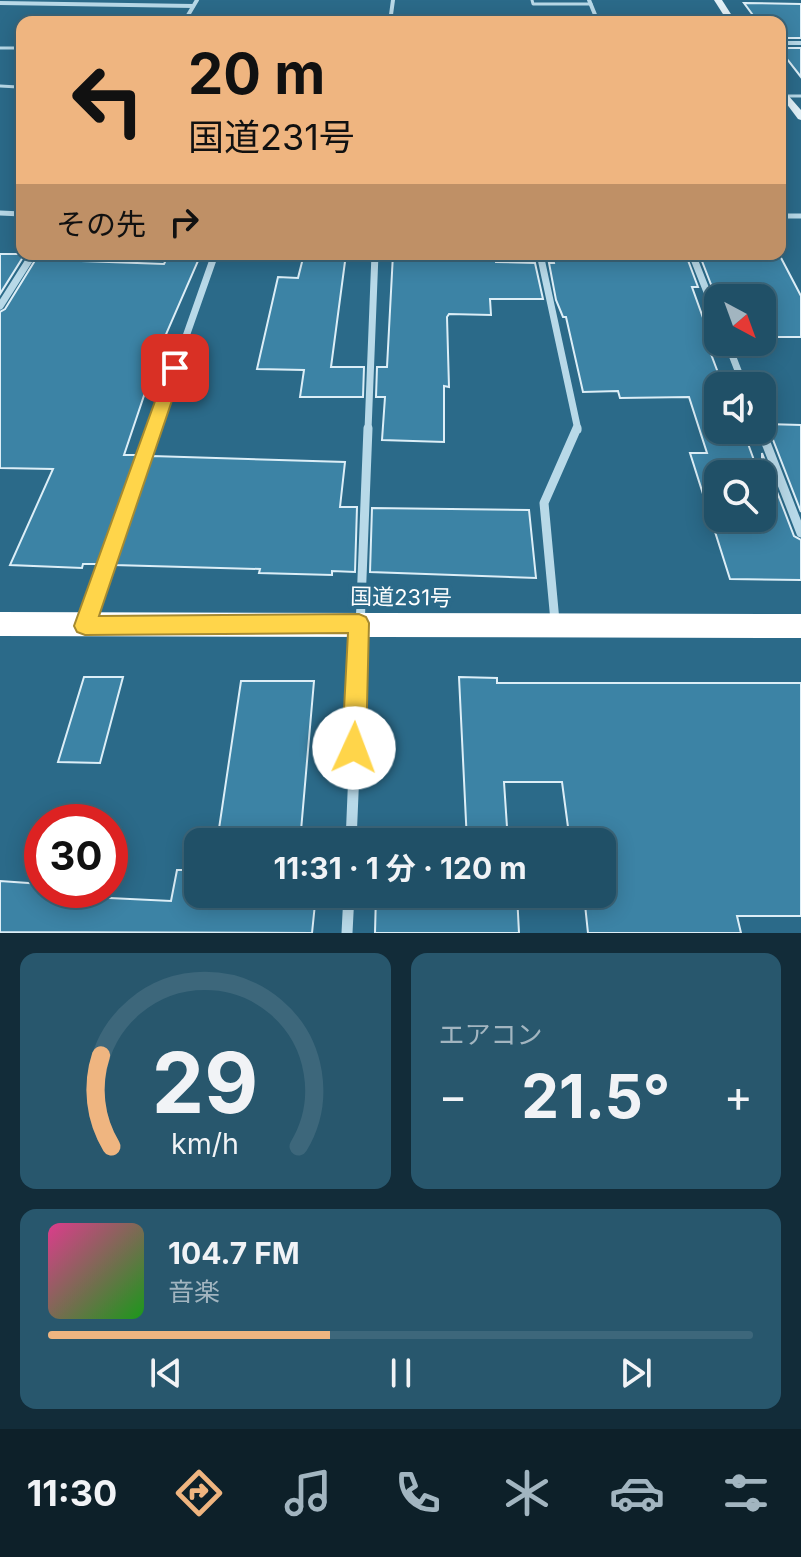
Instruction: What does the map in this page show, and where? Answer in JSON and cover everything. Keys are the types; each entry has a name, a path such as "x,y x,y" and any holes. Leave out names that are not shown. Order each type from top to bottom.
{"highway":[{"name":"国道231号","path":"0,624 801,626"}],"street":[{"path":"187,16 197,0"},
{"path":"0,3 193,6"},
{"path":"786,96 801,117"},
{"path":"0,306 29,260"},
{"path":"85,626 213,260"},
{"path":"352,828 375,260"},
{"path":"541,260 578,431 544,503 555,627"},
{"path":"694,260 704,284"},
{"path":"766,444 801,533"},
{"path":"347,933 348,908"}],"lane":[{"path":"532,0 533,4 590,2"}],"building":[{"path":"744,3 801,4 801,38 786,38 786,16 754,16"},
{"path":"786,48 801,48 801,77 786,58"},
{"path":"0,254 16,254 16,260 21,260 0,294"},
{"path":"35,260 164,264 166,260 198,260 160,348 124,455 137,455 98,564 83,564 82,568 10,565 53,469 0,468 0,312 5,309"},
{"path":"302,260 345,260 331,367 364,367 363,397 300,397 304,370 257,369 278,277 298,278"},
{"path":"393,260 535,263 543,299 490,299 491,315 449,314 447,317 449,387 444,386 444,442 382,440 385,397 376,397 377,367 387,367"},
{"path":"553,260 688,260 698,287 692,287 704,320 704,356 712,356 718,372 704,372 704,444 689,397 620,398 618,391 583,392 566,317 563,317 556,300 549,263 554,263"},
{"path":"702,260 782,260 801,296 801,337 776,337 776,284 711,284"},
{"path":"776,424 801,425 801,512 775,444"},
{"path":"704,444 748,444 754,460 704,460 704,497 690,453 707,453"},
{"path":"152,456 345,462 340,507 357,507 355,572 332,571 332,575 259,573 260,569 114,565"},
{"path":"776,489 794,536 801,540 801,580 730,579 715,532 776,532"},
{"path":"372,508 529,510 536,578 370,572"},
{"path":"84,677 123,677 100,763 58,762"},
{"path":"459,677 497,678 497,683 801,683 801,916 737,916 741,933 588,933 585,908 616,908 616,828 568,828 562,782 504,782 507,828 466,828"},
{"path":"241,681 314,681 301,828 219,828"},
{"path":"177,870 184,870 184,908 315,908 312,933 0,932 0,881 24,883 24,908 128,908 128,899 171,901"},
{"path":"376,908 518,908 519,933 375,933"}],"route":[{"path":"175,368 85,626 359,623 354,748"}]}
